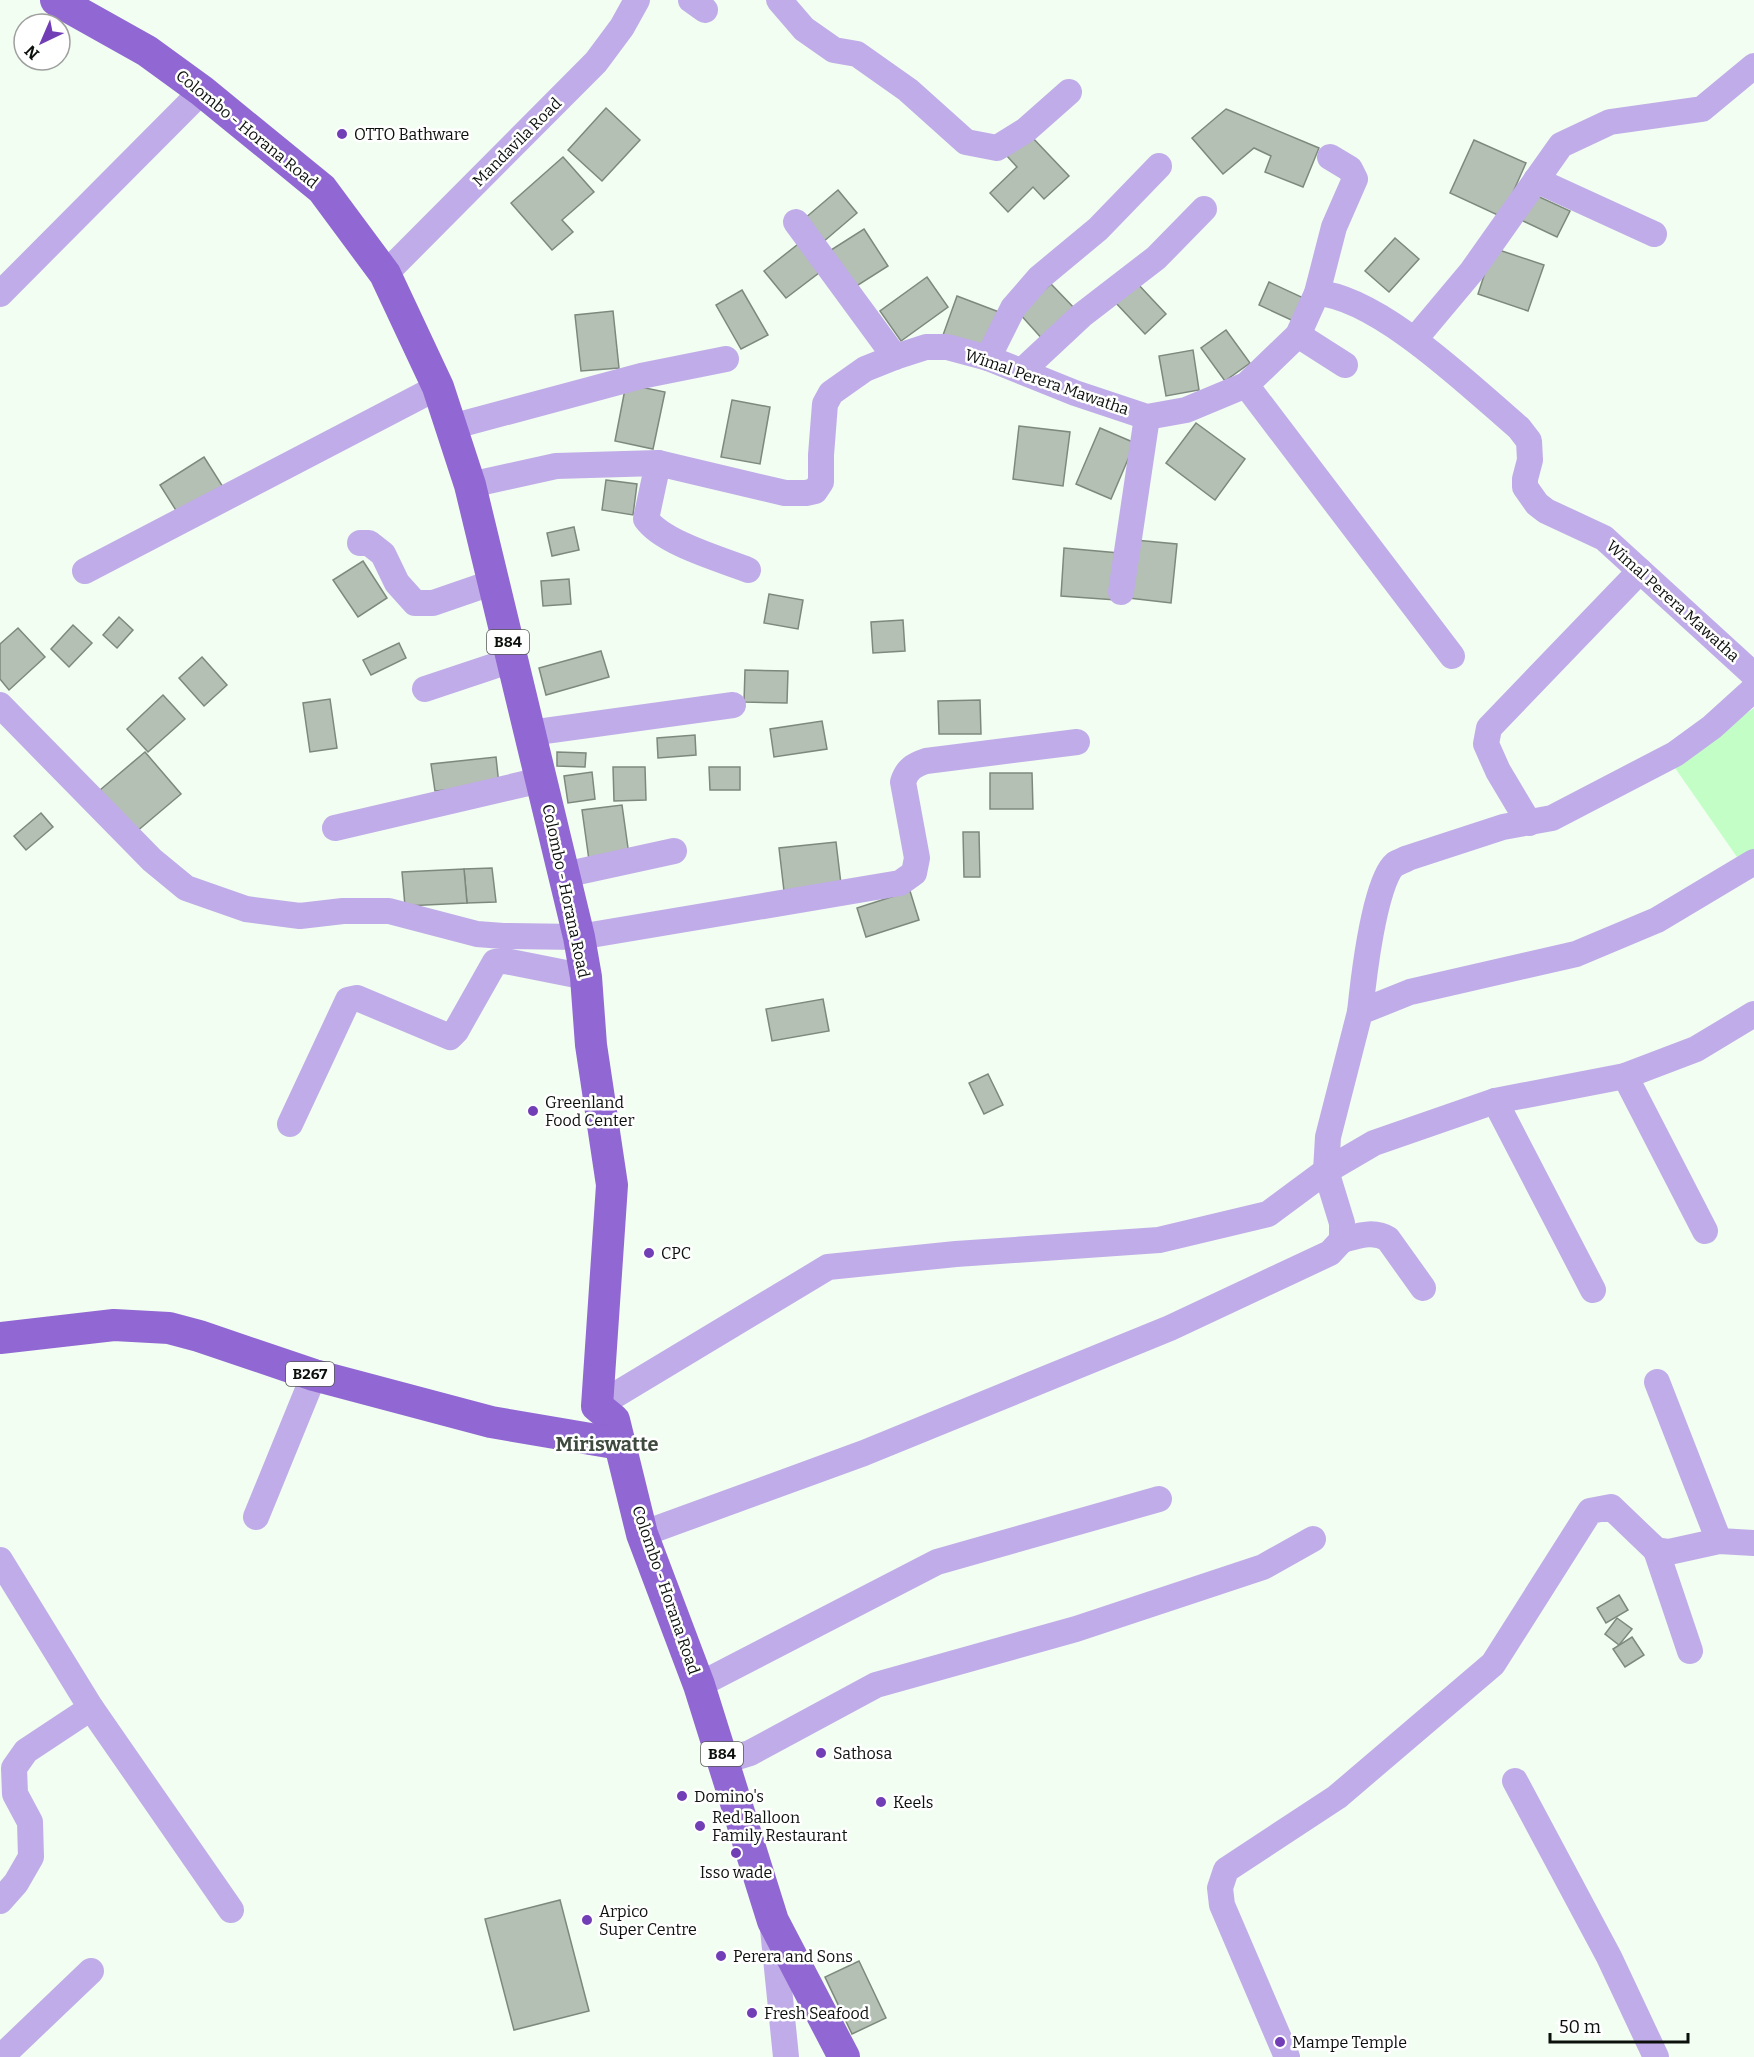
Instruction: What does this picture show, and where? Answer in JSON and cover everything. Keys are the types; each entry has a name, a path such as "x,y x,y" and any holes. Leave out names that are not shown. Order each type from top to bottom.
{"main road":[{"name":"Colombo - Horana Road","path":"56,0 147,51 202,91 322,189 385,274 438,387 470,485 579,937 586,977 591,1045 612,1185 597,1407 614,1420 642,1534 699,1685 773,1921 844,2057"},
{"name":"B267","path":"0,1338 114,1325 169,1328 199,1335 314,1375 491,1422 620,1444"}],"street":[{"name":"Mandavila Road","path":"385,274 596,62 622,27 637,0"},
{"path":"779,0 804,28 834,50 857,54 908,90 966,142 997,148 1026,130 1070,92"},
{"path":"1415,339 1472,271 1562,145 1610,122 1702,109 1754,66"},
{"path":"0,294 202,91"},
{"path":"1317,292 1334,227 1355,178 1350,169 1330,157"},
{"path":"987,358 1013,308 1032,286 1098,229 1159,165"},
{"path":"1536,180 1654,234"},
{"path":"1022,371 1082,315 1155,258 1204,209"},
{"path":"796,222 895,357"},
{"name":"Wimal Perera Mawatha","path":"470,485 556,466 658,464 785,493 815,491 821,483 825,404 828,398 835,389 866,369 926,347 947,347 987,358 1075,393 1147,417 1186,410 1246,385 1298,335 1317,292 1359,305 1415,339 1519,428 1529,441 1530,460 1524,478 1525,487 1537,504 1546,511 1604,538 1754,675"},
{"path":"1298,335 1345,365"},
{"path":"451,427 641,376 726,359"},
{"path":"1246,385 1452,656"},
{"path":"85,571 438,387"},
{"path":"1121,592 1147,417"},
{"path":"658,464 646,519 650,524 666,537 748,570"},
{"path":"360,543 369,543 382,554 397,583 415,603 433,603 494,582"},
{"path":"1529,823 1498,771 1486,744 1489,728 1640,571"},
{"path":"425,689 512,660"},
{"path":"1342,1240 1342,1223 1326,1171 1328,1137 1360,1012 1366,957 1374,919 1384,883 1394,865 1408,858 1503,827 1552,818 1675,754 1712,728 1754,689"},
{"path":"0,705 152,860 186,888 246,909 300,916 343,911 389,911 477,934 503,936 579,937 900,883 914,873 917,858 903,782 911,767 926,761 1077,742"},
{"path":"530,733 733,705"},
{"path":"335,828 541,780"},
{"path":"564,875 674,851"},
{"path":"1360,1012 1420,989 1576,954 1657,920 1754,862"},
{"path":"290,1124 348,1000 357,998 450,1037 456,1031 495,962 505,961 586,977"},
{"path":"597,1407 828,1267 956,1254 1159,1240 1268,1214 1326,1171 1374,1143 1495,1101 1625,1076 1696,1049 1754,1014"},
{"path":"1625,1076 1705,1231"},
{"path":"1495,1101 1593,1290"},
{"path":"642,1534 864,1453 1170,1328 1330,1253 1342,1240 1380,1234 1388,1239 1423,1288"},
{"path":"256,1517 314,1375"},
{"path":"1657,1382 1719,1541"},
{"path":"699,1685 937,1562 1159,1499"},
{"path":"1287,2057 1222,1905 1220,1888 1226,1870 1336,1797 1493,1664 1590,1511 1611,1507 1656,1550 1690,1651"},
{"path":"724,1761 750,1753 876,1685 1076,1629 1263,1567 1313,1539"},
{"path":"1656,1550 1669,1552 1719,1541 1754,1543"},
{"path":"0,1560 91,1708 231,1910"},
{"path":"0,1901 16,1883 31,1857 30,1822 7,1784 14,1768 27,1750 91,1708"},
{"path":"1515,1781 1609,1957 1656,2057"},
{"path":"773,1921 786,2057"},
{"path":"1,2057 91,1971"}],"green space":[{"path":"1754,708 1754,859 1744,867 1673,765"}],"building":[{"path":"606,108 640,140 602,181 568,150"},
{"path":"1226,109 1319,148 1303,187 1265,172 1271,156 1254,148 1223,174 1192,138"},
{"path":"1029,134 1069,176 1044,199 1033,187 1008,212 990,193 1017,167 1007,156"},
{"path":"1474,140 1526,163 1502,217 1450,193"},
{"path":"563,157 594,192 562,220 573,232 552,250 511,203"},
{"path":"838,190 857,213 823,242 804,219"},
{"path":"1533,194 1570,211 1557,237 1521,220"},
{"path":"864,229 888,266 855,287 831,250"},
{"path":"1395,238 1419,259 1389,292 1365,271"},
{"path":"802,241 824,269 786,298 764,271"},
{"path":"1493,248 1544,265 1528,311 1478,294"},
{"path":"927,277 948,307 901,341 880,311"},
{"path":"1136,282 1166,314 1145,334 1115,302"},
{"path":"1269,282 1310,301 1300,324 1259,305"},
{"path":"1051,284 1078,312 1045,342 1019,313"},
{"path":"742,290 768,335 741,349 716,305"},
{"path":"957,296 999,312 984,353 942,338"},
{"path":"613,311 619,368 581,371 575,315"},
{"path":"1226,330 1250,363 1225,381 1201,348"},
{"path":"1193,350 1199,390 1166,396 1159,356"},
{"path":"626,384 665,392 653,449 615,441"},
{"path":"732,400 770,407 760,464 721,457"},
{"path":"1196,423 1245,459 1215,500 1166,463"},
{"path":"1019,426 1070,432 1063,486 1013,479"},
{"path":"1100,428 1135,443 1111,499 1076,484"},
{"path":"204,457 223,487 179,515 160,485"},
{"path":"606,480 637,484 633,515 602,510"},
{"path":"574,527 579,550 552,556 547,533"},
{"path":"1135,540 1177,544 1171,603 1129,598"},
{"path":"1064,548 1119,553 1116,600 1061,596"},
{"path":"363,561 387,598 358,617 333,580"},
{"path":"569,579 571,604 543,606 541,581"},
{"path":"769,594 803,600 798,629 764,623"},
{"path":"119,617 133,630 117,648 103,635"},
{"path":"903,620 905,651 873,653 871,622"},
{"path":"73,625 92,643 69,667 51,649"},
{"path":"18,628 45,657 9,690 0,679 0,644"},
{"path":"399,643 406,658 371,675 363,660"},
{"path":"601,651 609,677 546,695 539,668"},
{"path":"202,657 227,685 204,706 179,678"},
{"path":"745,670 788,671 787,703 744,702"},
{"path":"163,695 185,719 148,752 127,729"},
{"path":"330,699 337,748 310,752 303,703"},
{"path":"980,700 981,734 939,734 938,701"},
{"path":"822,721 827,749 774,757 770,729"},
{"path":"695,735 696,755 658,758 657,738"},
{"path":"145,752 181,794 136,832 100,790"},
{"path":"557,752 586,753 585,767 557,766"},
{"path":"496,757 499,785 435,791 431,764"},
{"path":"613,767 645,767 646,800 614,801"},
{"path":"709,767 740,767 740,790 710,790"},
{"path":"592,772 595,799 568,803 564,776"},
{"path":"990,773 1032,773 1033,809 990,809"},
{"path":"622,805 629,855 589,860 582,810"},
{"path":"41,813 53,827 26,850 14,836"},
{"path":"963,832 979,832 980,877 964,877"},
{"path":"836,842 841,884 784,891 779,848"},
{"path":"492,868 496,902 467,903 464,869"},
{"path":"464,869 467,903 405,906 402,872"},
{"path":"910,891 919,920 866,937 857,908"},
{"path":"823,999 829,1031 772,1041 766,1009"},
{"path":"988,1074 1003,1105 984,1114 969,1083"},
{"path":"1619,1595 1628,1610 1606,1623 1597,1608"},
{"path":"1617,1618 1632,1629 1619,1645 1605,1634"},
{"path":"1632,1637 1644,1655 1625,1667 1613,1649"},
{"path":"560,1900 589,2011 514,2030 485,1919"},
{"path":"859,1961 886,2018 852,2034 825,1977"}],"place":[{"name":"OTTO Bathware","path":"342,134"},
{"name":"Greenland Food Center","path":"533,1111"},
{"name":"CPC","path":"649,1253"},
{"name":"Sathosa","path":"821,1753"},
{"name":"Domino's","path":"682,1796"},
{"name":"Keels","path":"881,1802"},
{"name":"Red Balloon Family Restaurant","path":"700,1826"},
{"name":"Isso wade","path":"736,1853"},
{"name":"Arpico Super Centre","path":"587,1920"},
{"name":"Perera and Sons","path":"721,1956"},
{"name":"Fresh Seafood","path":"752,2013"},
{"name":"Mampe Temple","path":"1280,2042"}],"district":[{"name":"Miriswatte","path":"607,1444"}]}
